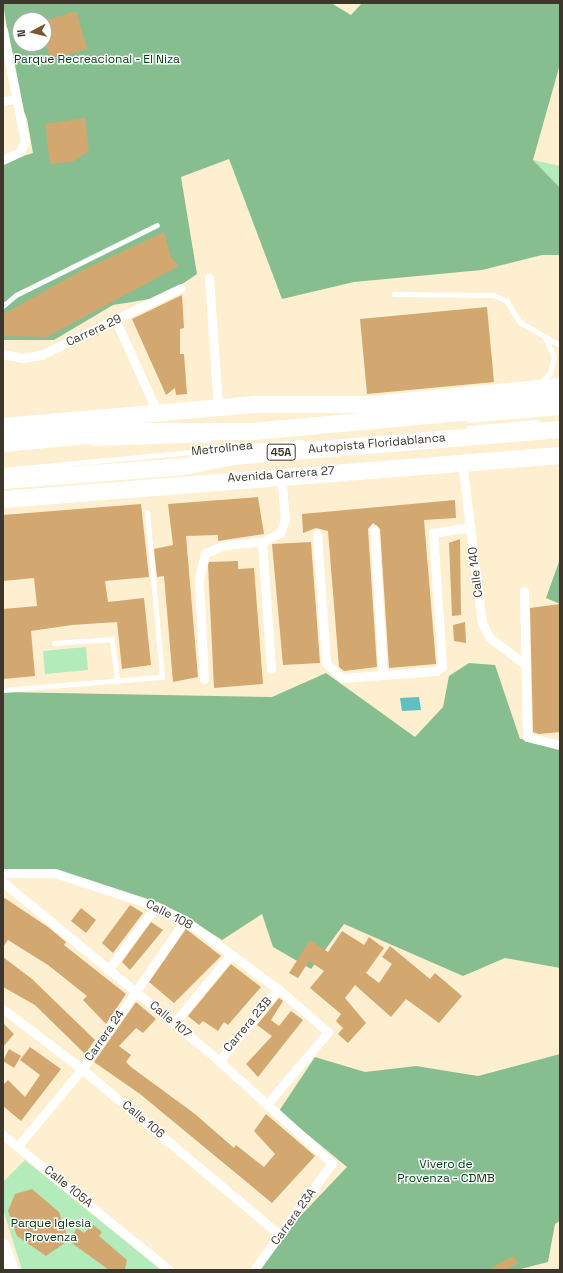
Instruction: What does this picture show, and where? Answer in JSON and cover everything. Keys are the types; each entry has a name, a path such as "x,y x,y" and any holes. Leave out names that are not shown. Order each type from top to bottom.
{"highway":[{"path":"5,442 11,426 218,407 372,404 560,386"},
{"name":"Autopista Floridablanca","path":"5,442 127,431 252,430 560,403"},
{"name":"Autopista Floridablanca","path":"3,480 184,466 232,456 553,425"},
{"name":"Avenida Carrera 27","path":"5,498 144,490 281,475 560,455"}],"main road":[{"path":"3,1245 12,1270"}],"street":[{"path":"3,30 15,99 24,125 26,141 20,152 3,160"},
{"path":"3,101 15,99"},
{"path":"209,278 218,407"},
{"name":"Carrera 29","path":"3,354 22,358 41,355 116,321 181,288"},
{"path":"116,321 157,412"},
{"name":"Calle 140","path":"462,462 482,623 489,637 523,663"},
{"path":"204,679 199,579 205,553 225,545 262,542 284,529 286,500 281,475"},
{"path":"317,534 326,663 342,678 436,671 442,667 433,533 471,527"},
{"path":"374,529 384,675"},
{"path":"262,542 272,669"},
{"path":"524,591 523,663 527,737 560,745"},
{"name":"Calle 108","path":"3,873 56,873 156,906 184,920 231,954 278,989 328,1032 268,1103"},
{"name":"Calle 107","path":"3,882 219,1061 268,1103 332,1163"},
{"path":"108,970 156,906"},
{"name":"Carrera 24","path":"18,1146 82,1068 184,920"},
{"path":"174,1023 231,954"},
{"name":"Carrera 23B","path":"219,1061 278,989"},
{"name":"Calle 106","path":"3,1009 82,1068 280,1235"},
{"name":"Calle 105A","path":"3,1135 169,1270"},
{"name":"Carrera 23A","path":"254,1270 332,1163"}],"lane":[{"path":"3,306 16,295 157,225"},
{"path":"394,294 493,295 507,301 520,322 540,332 560,345"},
{"path":"528,390 544,379 554,365 553,349 540,332"},
{"path":"462,420 560,412"},
{"name":"Metrolínea","path":"239,438 415,424"},
{"path":"464,429 553,425"},
{"path":"360,438 442,431"},
{"name":"Metrolínea","path":"88,443 224,439"},
{"path":"5,442 74,444"},
{"name":"Metrolínea","path":"3,470 306,442"},
{"path":"3,690 118,682 162,677 146,513"},
{"path":"54,643 112,639 118,682"}],"green space":[{"name":"Parque Recreacional - El Niza","path":"3,3 331,3 351,15 362,3 560,3 560,64 533,160 560,188 560,255 542,255 482,270 354,282 282,299 229,159 181,177 197,274 163,297 113,305 54,340 3,340 3,162 33,153 27,119 18,98"},
{"path":"533,160 560,166 560,189"},
{"path":"560,559 560,604 546,598"},
{"path":"86,647 88,670 45,674 43,651"},
{"path":"469,663 495,665 520,739 536,740 560,749 560,968 505,958 463,976 344,924 311,969 273,947 262,914 222,940 188,918 55,870 3,870 3,692 272,697 326,673 415,737 443,707 449,676"},
{"name":"Vivero de Provenza - CDMB","path":"560,1054 560,1221 555,1224 548,1262 517,1270 257,1270 288,1229 347,1167 279,1111 315,1057 365,1072 416,1066 478,1076"},
{"name":"Parque Iglesia Provenza","path":"25,1160 161,1270 22,1270 3,1209 3,1182"}],"water":[{"path":"419,697 421,710 402,711 400,698"}],"building":[{"path":"76,11 87,49 51,60 49,52 52,52 52,18"},
{"path":"85,118 89,151 72,162 50,164 45,124"},
{"path":"164,232 171,257 179,266 47,337 3,336 3,314 81,271"},
{"path":"182,295 184,328 180,329 180,354 184,354 187,394 176,395 175,388 166,395 132,319"},
{"path":"487,307 494,382 367,394 360,319"},
{"path":"258,497 264,534 218,541 218,535 186,536 198,677 173,682 164,576 157,577 154,549 173,545 168,504"},
{"path":"455,500 456,518 424,520 436,664 389,668 380,529 373,523 368,529 377,667 344,671 339,667 328,531 316,528 303,533 302,514"},
{"path":"141,504 149,577 105,581 108,602 144,598 151,665 122,669 117,622 72,625 31,631 35,676 3,679 3,609 37,606 34,578 3,581 3,515"},
{"path":"460,539 461,615 452,616 449,543"},
{"path":"311,542 320,663 283,665 272,544"},
{"path":"238,561 238,569 254,568 263,684 214,688 208,565 209,562"},
{"path":"560,604 560,732 539,734 533,732 530,608"},
{"path":"465,622 466,643 454,641 453,625"},
{"path":"3,897 48,927 66,942 64,945 126,994 106,1024 83,1000 87,996 48,965 8,940 3,947"},
{"path":"130,905 143,913 113,953 102,943"},
{"path":"81,908 96,920 86,933 71,921"},
{"path":"151,922 163,930 130,970 122,962"},
{"path":"186,929 221,956 174,1003 149,982"},
{"path":"342,931 364,945 369,937 384,948 366,973 379,983 392,964 382,957 390,946 430,979 435,973 462,996 439,1023 406,999 391,1017 355,985 345,998 366,1023 348,1043 338,1034 343,1028 336,1021 341,1014 310,988 324,971 309,961 298,978 289,973 310,940 328,952"},
{"path":"3,957 32,979 95,1040 85,1054 35,1005 3,987"},
{"path":"231,964 261,987 228,1025 224,1022 218,1031 203,1021 199,1025 188,1016"},
{"path":"279,998 283,1001 271,1020 279,1026 291,1011 303,1020 258,1077 246,1064 272,1036 257,1025"},
{"path":"136,1002 156,1019 143,1033 136,1028 119,1046 131,1055 126,1062 131,1067 195,1114 234,1148 236,1145 264,1167 275,1154 254,1131 266,1114 315,1156 272,1203 140,1094 94,1062"},
{"path":"3,1023 14,1034 3,1047"},
{"path":"30,1047 61,1069 21,1121 3,1106 3,1085 8,1080 25,1097 40,1075 20,1060"},
{"path":"9,1049 21,1056 14,1068 3,1061"},
{"path":"32,1189 59,1212 69,1240 46,1256 17,1236 8,1211 15,1194"},
{"path":"93,1225 102,1232 99,1236 127,1260 125,1269 109,1270 69,1241 77,1228 84,1233"},
{"path":"513,1256 518,1263 506,1270 488,1270"}]}
